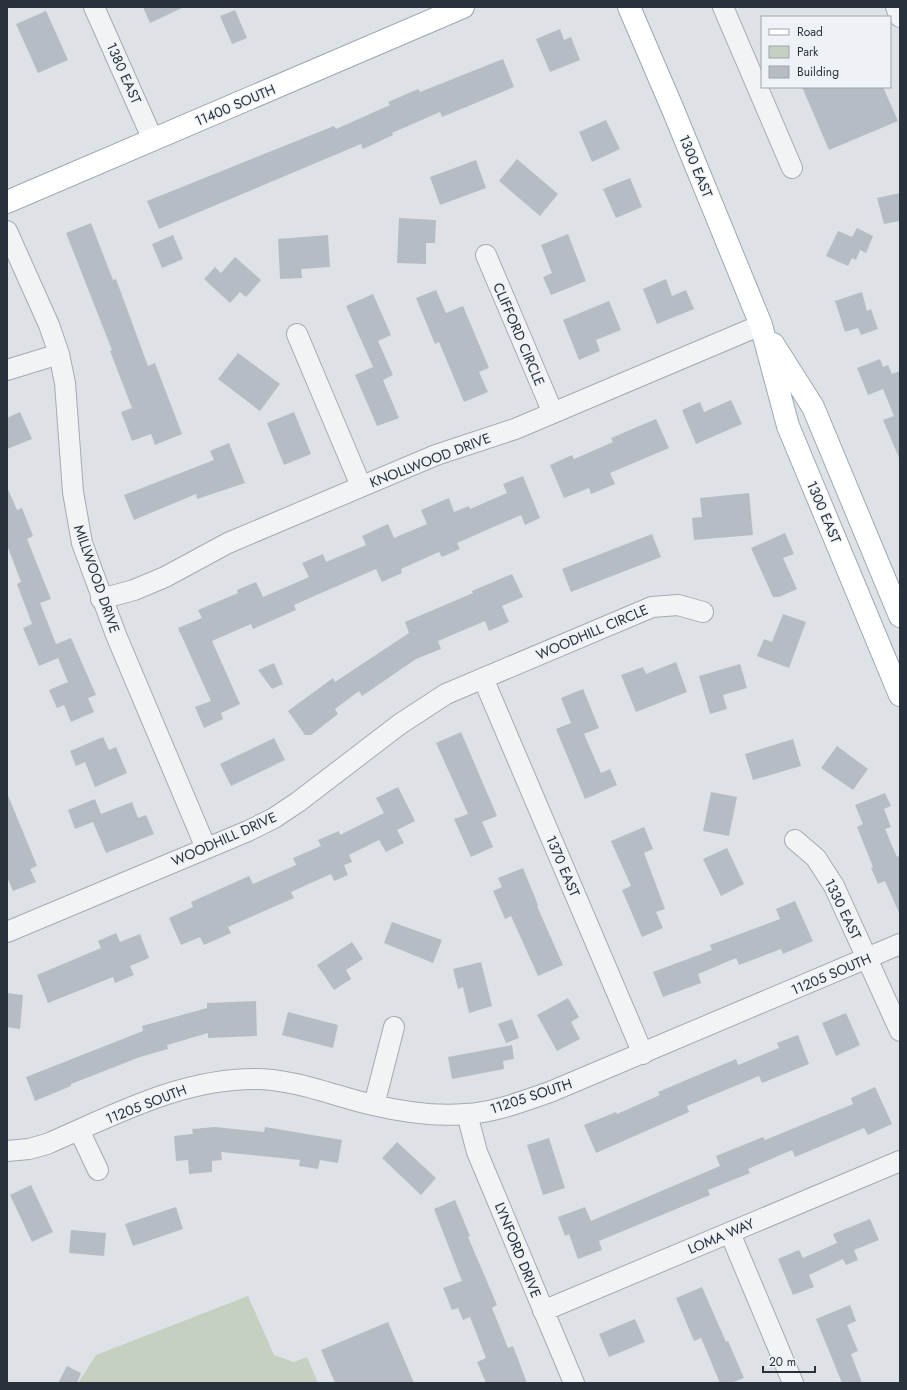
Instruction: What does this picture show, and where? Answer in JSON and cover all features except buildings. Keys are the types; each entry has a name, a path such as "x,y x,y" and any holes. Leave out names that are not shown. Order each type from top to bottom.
{"main road":[{"name":"11400 SOUTH","path":"7,202 463,7"},
{"name":"1300 EAST","path":"629,7 674,112 761,325 788,426 900,695"},
{"name":"1300 EAST","path":"761,325 813,407 900,616"}],"street":[{"name":"1380 EAST","path":"94,7 154,140"},
{"path":"723,7 792,168"},
{"path":"896,7 900,17"},
{"name":"MILLWOOD DRIVE","path":"7,231 49,325 59,354 65,383 76,518 82,543 102,599 206,848"},
{"name":"CLIFFORD CIRCLE","path":"486,255 553,413"},
{"name":"KNOLLWOOD DRIVE","path":"102,599 134,590 228,543 361,486 436,455 515,429 761,325"},
{"path":"296,334 361,486"},
{"path":"7,370 59,354"},
{"name":"WOODHILL CIRCLE","path":"483,678 652,607 678,605 703,612"},
{"name":"WOODHILL DRIVE","path":"7,932 248,831 274,818 298,802 421,709 446,694 483,678"},
{"name":"1370 EAST","path":"483,678 643,1054"},
{"name":"1330 EAST","path":"795,840 816,858 834,886 900,1031"},
{"name":"11205 SOUTH","path":"7,1151 30,1149 47,1144 154,1098 188,1087 222,1081 256,1079 291,1083 410,1113 467,1114 510,1106 550,1092 643,1054 900,944"},
{"path":"374,1105 394,1027"},
{"name":"LYNFORD DRIVE","path":"467,1114 477,1152 574,1383"},
{"path":"79,1130 98,1170"},
{"name":"LOMA WAY","path":"543,1312 900,1161"},
{"path":"730,1232 793,1383"}],"green space":[{"path":"248,1296 274,1355 294,1362 307,1357 318,1383 78,1383 96,1355"}]}
